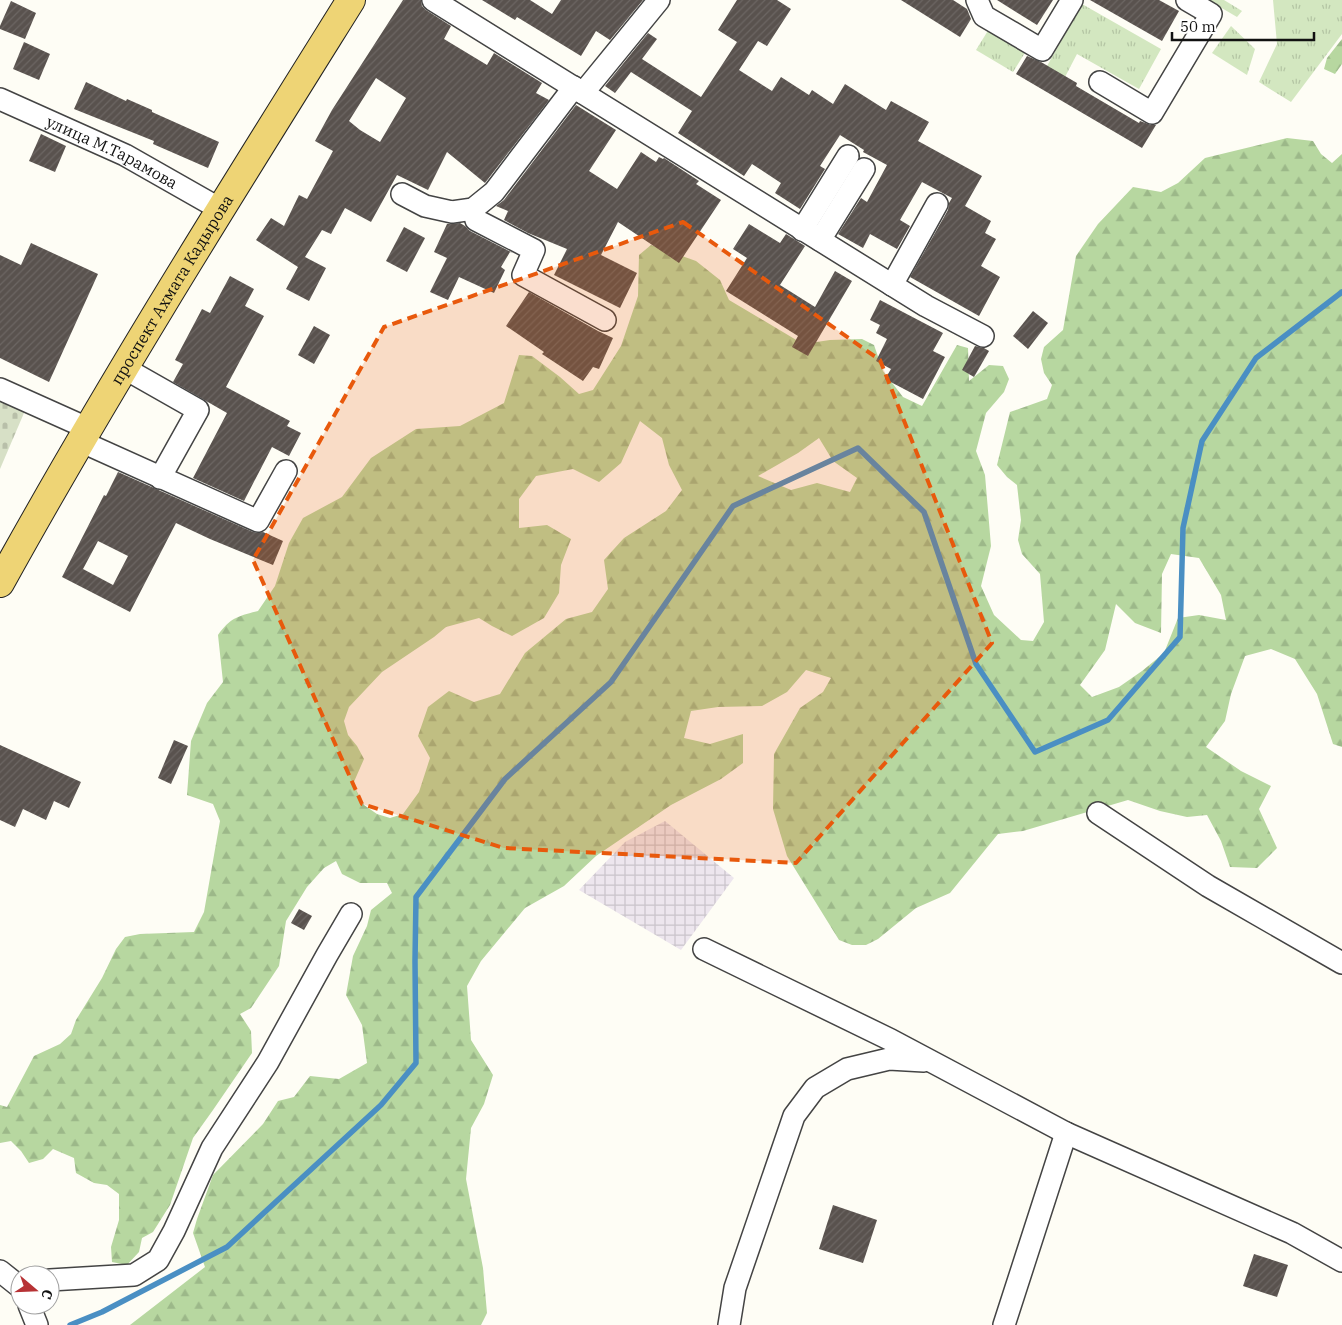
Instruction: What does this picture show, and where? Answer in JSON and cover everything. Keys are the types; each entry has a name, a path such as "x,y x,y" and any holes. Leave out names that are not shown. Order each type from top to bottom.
{"main road":[{"name":"проспект Ахмата Кадырова","path":"0,583 83,434 220,209 351,0"}],"street":[{"path":"433,0 926,306 983,336"},
{"path":"402,194 425,206 452,212 473,208 494,192 578,90 659,0"},
{"path":"977,0 984,16 1042,50 1072,0"},
{"path":"1100,82 1152,113 1211,14 1187,0"},
{"name":"улица М.Тарамова","path":"0,99 125,155 220,209"},
{"path":"811,235 856,162"},
{"path":"892,285 937,204"},
{"path":"473,208 476,220 534,250 523,275 604,320"},
{"path":"124,368 198,410 160,478"},
{"path":"0,389 160,478 258,520 286,471"},
{"path":"1098,813 1208,886 1342,963"},
{"path":"60,1279 134,1275 158,1260 174,1231 212,1148 268,1062 351,914"},
{"path":"704,949 891,1040 1066,1133 1292,1233 1342,1261"},
{"path":"729,1325 734,1288 794,1116 815,1088 847,1069 889,1059 931,1061"},
{"path":"1004,1325 1066,1133"}],"highlighted area":[{"path":"683,222 880,360 992,643 796,863 504,848 362,804 253,560 384,327"}],"shaded area":[{"path":"665,821 734,878 681,950 579,890 625,842"}],"green space":[{"path":"1208,0 1224,0 1242,11 1237,17"},
{"path":"1273,0 1342,0 1342,34 1291,102 1259,82 1277,44"},
{"path":"1082,4 1161,49 1139,89 1077,54 1065,77 1047,66"},
{"path":"1231,26 1255,49 1247,75 1212,53"},
{"path":"989,29 1026,51 1013,72 976,50"},
{"path":"1342,39 1342,64 1335,74 1324,69 1327,58"},
{"path":"1287,138 1313,141 1321,154 1332,163 1342,154 1342,747 1333,744 1317,694 1295,659 1271,649 1245,656 1231,694 1225,721 1206,747 1241,771 1271,786 1259,809 1277,848 1257,868 1230,867 1221,841 1207,815 1187,817 1160,811 1128,800 1023,831 998,834 950,893 916,908 878,939 866,945 852,945 839,940 787,856 773,809 774,754 800,708 823,692 831,678 806,670 787,692 762,706 718,707 691,711 684,738 710,744 743,734 743,763 721,779 671,805 596,856 564,886 525,908 481,961 467,986 471,1040 493,1075 484,1104 471,1128 466,1179 483,1268 487,1313 481,1325 130,1325 205,1267 193,1233 213,1175 263,1124 278,1101 294,1097 310,1076 339,1079 367,1063 362,1025 346,995 353,956 367,926 371,910 392,893 387,883 360,883 342,874 336,861 324,868 307,887 286,921 279,966 251,1008 240,1014 251,1031 252,1053 193,1138 170,1205 153,1232 142,1238 139,1252 127,1265 112,1262 111,1247 119,1220 119,1194 107,1185 94,1183 76,1173 74,1158 53,1149 43,1159 29,1163 11,1141 0,1143 0,1105 7,1107 34,1056 60,1044 71,1034 76,1020 102,978 116,949 125,937 140,934 194,932 204,912 220,821 213,804 187,795 191,741 207,703 223,682 218,635 235,618 258,611 275,586 289,543 303,518 342,497 371,458 416,429 460,426 504,403 519,355 532,356 579,394 593,390 621,346 638,296 639,255 651,245 696,261 720,280 729,300 803,344 830,340 862,339 874,345 883,371 903,397 922,406 957,345 968,348 969,381 989,365 1003,366 1009,379 1004,392 986,413 976,451 985,475 991,546 981,586 994,615 1021,640 1033,641 1044,622 1040,574 1022,554 1018,540 1021,520 1017,485 997,465 1010,412 1047,399 1052,385 1044,373 1041,359 1044,347 1063,330 1076,256 1098,224 1133,187 1161,192 1178,183 1205,158","holes":["640,421 662,438 669,465 682,490 666,511 624,538 604,560 608,589 592,612 566,619 525,653 500,694 474,702 449,691 428,707 418,736 430,758 419,792 403,814 390,818 377,814 364,805 353,784 364,759 348,735 344,721 349,707 382,672 446,627 479,618 512,636 544,618 559,593 561,565 571,539 547,525 519,528 519,499 536,476 573,469 599,482 621,463","819,438 833,461 857,478 850,492 817,483 791,490 758,476 798,453","1171,554 1199,558 1221,595 1226,620 1199,615 1178,618 1164,653 1119,687 1092,697 1080,685 1105,650 1116,604 1135,623 1161,633 1162,574"]},
{"path":"0,395 27,406 0,469"}],"building":[{"path":"403,0 421,0 422,6 426,10 451,26 444,39 487,65 494,53 542,83 536,93 549,100 485,183 447,152 428,190 397,175 371,222 345,208 331,234 322,230 305,257 326,268 309,301 286,289 298,267 256,240 271,218 284,226 299,195 307,199 333,151 315,141 332,110","holes":["376,78 406,98 380,142 349,121"]},
{"path":"482,0 530,0 552,14 561,0 643,0 610,40 596,31 581,56 517,17 515,20"},
{"path":"737,0 777,0 791,9 767,46 758,41 739,70 772,91 781,77 809,95 812,90 833,104 845,84 886,110 891,101 929,122 918,141 982,176 965,206 991,221 985,233 996,239 981,266 1000,277 979,316 910,277 948,210 952,198 922,182 900,220 910,226 897,249 870,234 863,248 838,234 861,198 867,202 887,165 863,152 864,150 840,135 820,166 825,169 800,209 775,193 781,183 752,164 744,176 678,133 692,111 631,72 615,93 605,86 648,33 657,39 642,59 701,97 737,42 718,30"},
{"path":"901,0 953,0 967,9 971,19 960,37"},
{"path":"997,0 1053,0 1037,25"},
{"path":"1090,0 1159,0 1179,11 1162,41"},
{"path":"11,1 36,13 25,39 0,29"},
{"path":"24,42 50,54 39,80 13,69"},
{"path":"1027,56 1077,83 1076,86 1139,123 1140,121 1156,125 1142,148 1016,74"},
{"path":"86,82 126,101 127,99 152,110 152,112 219,142 208,168 153,144 154,141 74,109"},
{"path":"576,105 616,130 589,171 617,189 641,152 656,162 659,157 664,158 699,181 696,184 721,200 679,263 618,222 601,255 637,273 620,308 554,275 567,249 528,233 504,220 508,211 496,206 504,200"},
{"path":"41,134 66,146 55,172 29,161"},
{"path":"460,223 470,231 513,253 510,252 501,267 505,270 494,293 459,277 448,300 430,292 447,258 434,252 447,224"},
{"path":"749,224 780,243 786,234 805,246 780,285 815,307 835,271 852,281 808,356 792,347 798,336 726,291 747,258 733,249"},
{"path":"404,227 425,238 407,272 386,261"},
{"path":"31,243 98,274 49,382 0,358 0,255 21,265"},
{"path":"230,276 254,289 245,306 264,316 226,387 290,421 287,426 301,433 289,456 272,447 244,501 193,478 227,413 173,382 183,364 175,360 202,309 210,313"},
{"path":"529,292 613,338 599,369 593,367 583,381 542,354 544,352 506,326"},
{"path":"880,300 943,333 933,351 945,357 923,399 885,379 891,369 876,361 887,339 876,333 880,325 870,320"},
{"path":"1033,311 1048,323 1028,349 1013,336"},
{"path":"314,326 330,335 314,364 298,355"},
{"path":"975,346 989,351 974,377 962,370"},
{"path":"118,472 253,532 263,532 283,541 273,565 176,523 130,612 62,577 104,495 106,496","holes":["98,541 128,556 113,585 83,569"]},
{"path":"174,740 188,746 171,784 158,778"},
{"path":"0,745 81,782 69,808 54,801 46,820 23,809 15,827 0,820"},
{"path":"299,909 312,916 304,930 291,923"},
{"path":"833,1205 877,1220 863,1263 819,1249"},
{"path":"1254,1254 1288,1265 1277,1297 1243,1286"}],"waterway":[{"path":"70,1325 102,1312 227,1247 381,1105 416,1063 416,897 505,779 611,682 733,506 858,448 924,512 976,664 1035,752 1108,720 1180,637 1183,528 1202,441 1256,358 1342,292"}]}
